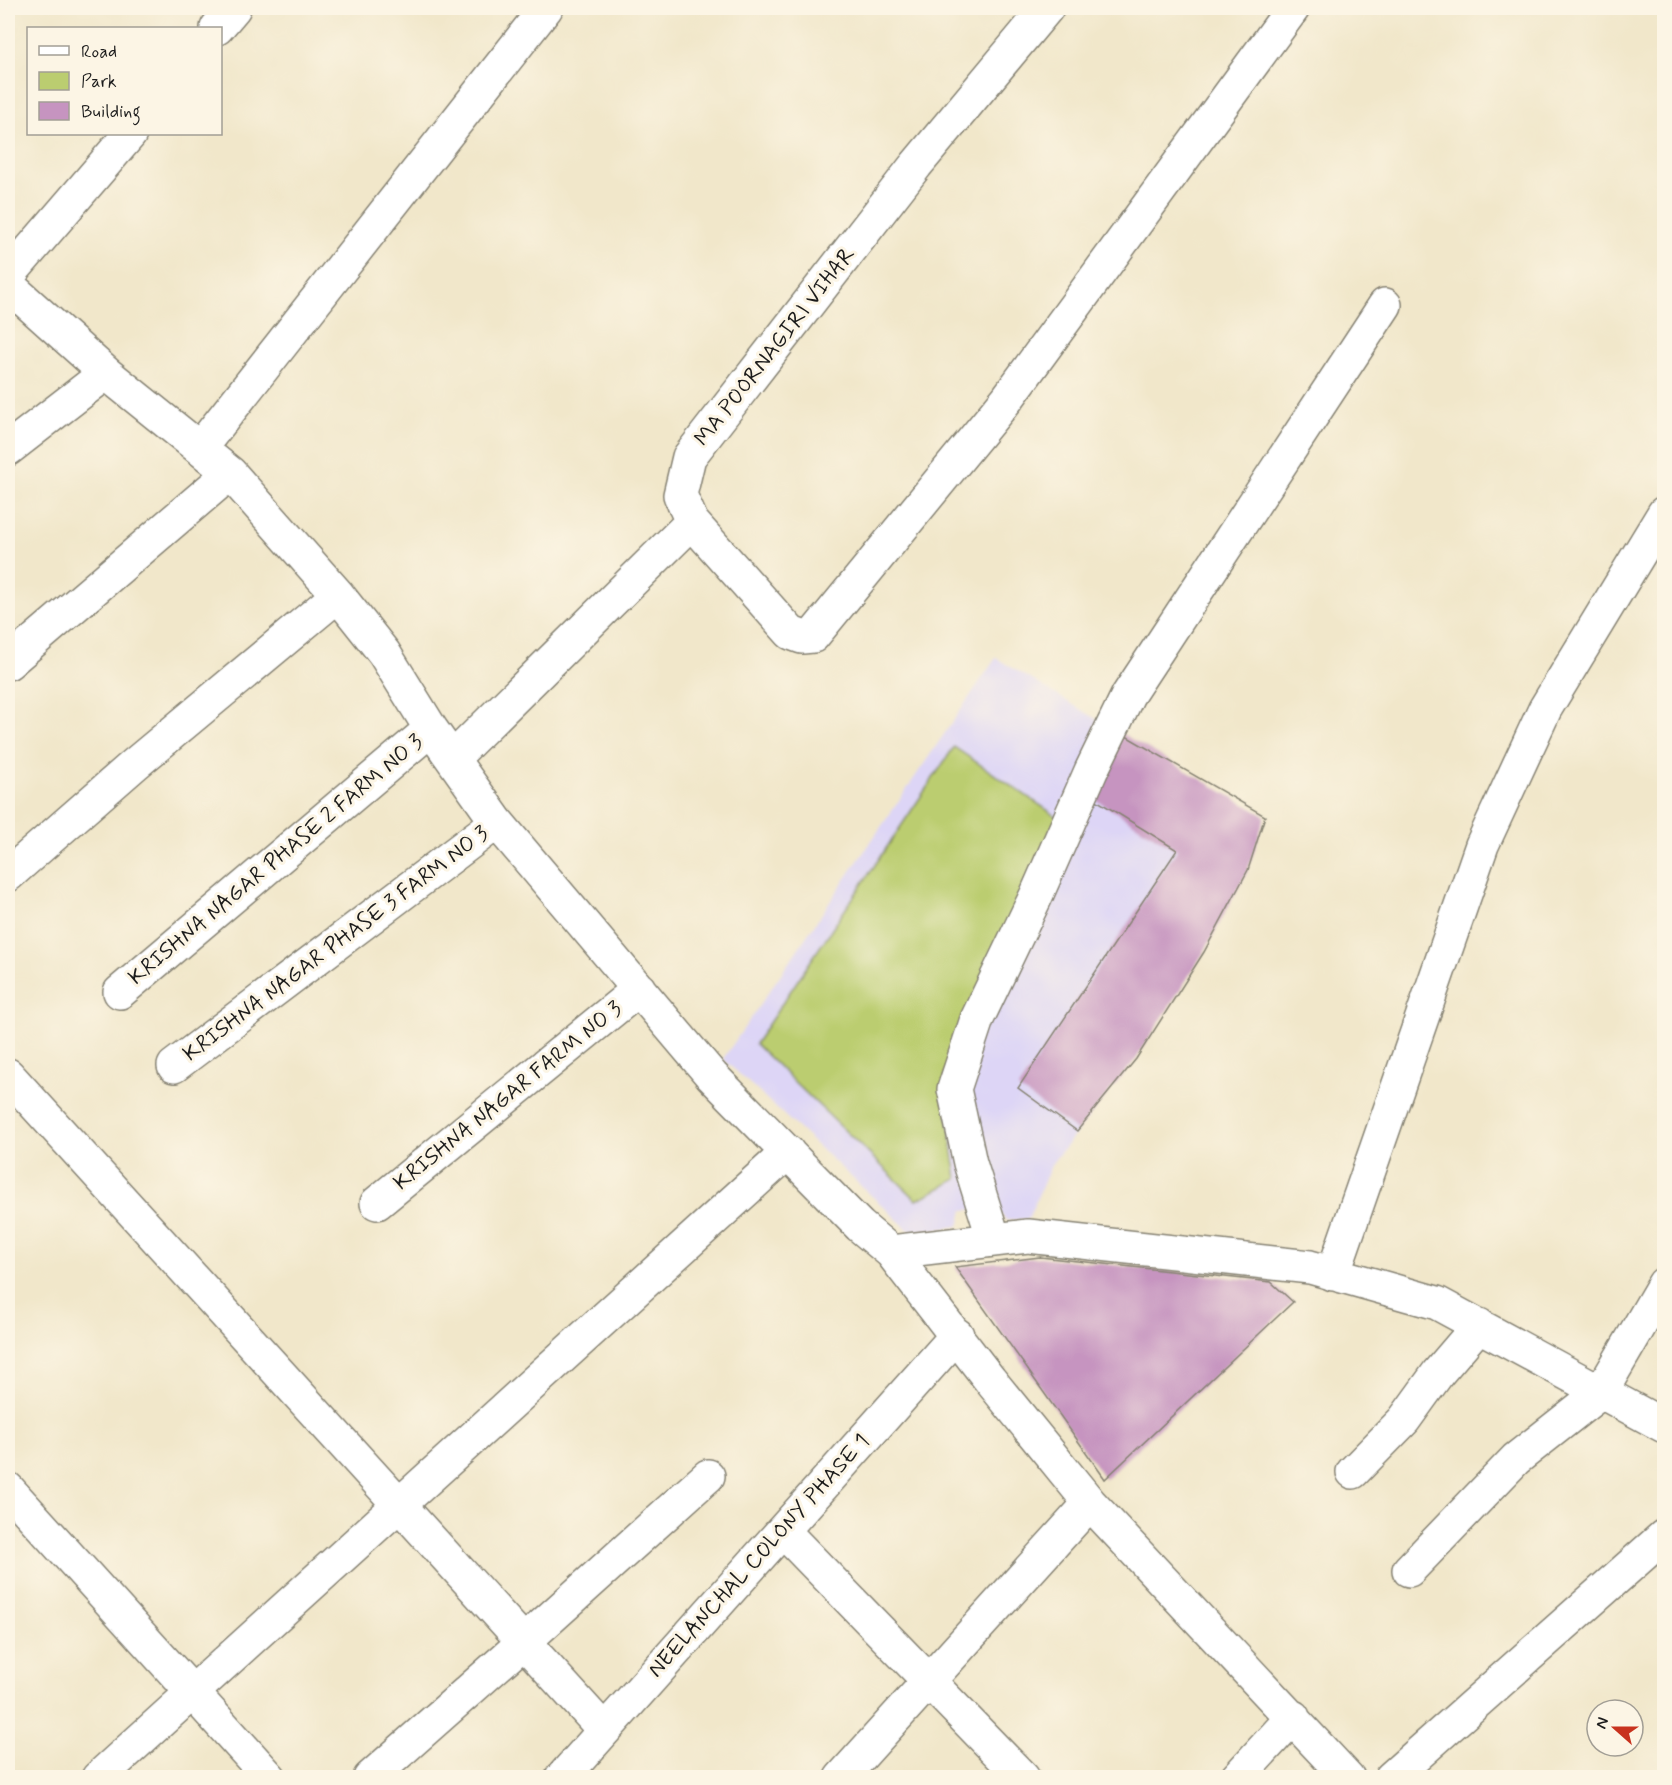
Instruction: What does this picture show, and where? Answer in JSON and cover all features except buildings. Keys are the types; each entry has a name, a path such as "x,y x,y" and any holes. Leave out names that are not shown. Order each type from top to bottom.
{"street":[{"path":"218,27 234,8"},
{"path":"200,448 546,8"},
{"name":"MA POORNAGIRI VIHAR","path":"1047,8 916,165 689,457 680,495 692,522 791,633 802,637 813,636 1007,399 1293,8"},
{"path":"8,276 129,135"},
{"path":"8,285 106,373 230,473 338,595 384,653 431,729 497,822 712,1076 860,1226 891,1252 990,1380 1090,1503 1348,1778"},
{"path":"994,1240 970,1163 954,1089 977,1019 1128,695 1385,305"},
{"path":"8,450 106,373"},
{"path":"8,663 230,473"},
{"path":"1333,1274 1482,845 1545,710 1665,513"},
{"path":"453,758 692,522"},
{"path":"8,875 135,764 338,595"},
{"name":"KRISHNA NAGAR PHASE 2 FARM NO 3","path":"120,992 431,729"},
{"name":"KRISHNA NAGAR PHASE 3 FARM NO 3","path":"174,1066 497,822"},
{"name":"KRISHNA NAGAR FARM NO 3","path":"377,1203 639,990"},
{"path":"8,1075 604,1730"},
{"path":"98,1778 788,1152"},
{"path":"891,1252 1028,1236 1310,1267 1437,1303 1665,1426"},
{"path":"1409,1570 1516,1459 1601,1392 1665,1284"},
{"path":"1353,1472 1404,1420 1438,1373 1479,1325"},
{"name":"NEELANCHAL COLONY PHASE 1","path":"562,1778 957,1335"},
{"path":"370,1778 708,1476"},
{"path":"841,1778 1090,1503"},
{"path":"12,1504 192,1691 270,1778"},
{"path":"783,1531 1023,1778"},
{"path":"1391,1778 1665,1536"},
{"path":"1237,1778 1293,1718"}],"shaded area":[{"path":"996,658 1111,728 1265,816 1248,870 1204,952 1136,1059 1052,1163 1028,1219 1006,1220 997,1209 963,1210 959,1226 912,1233 723,1059"}],"green space":[{"path":"954,747 1068,824 952,1039 943,1085 957,1179 917,1200 755,1044"}]}
